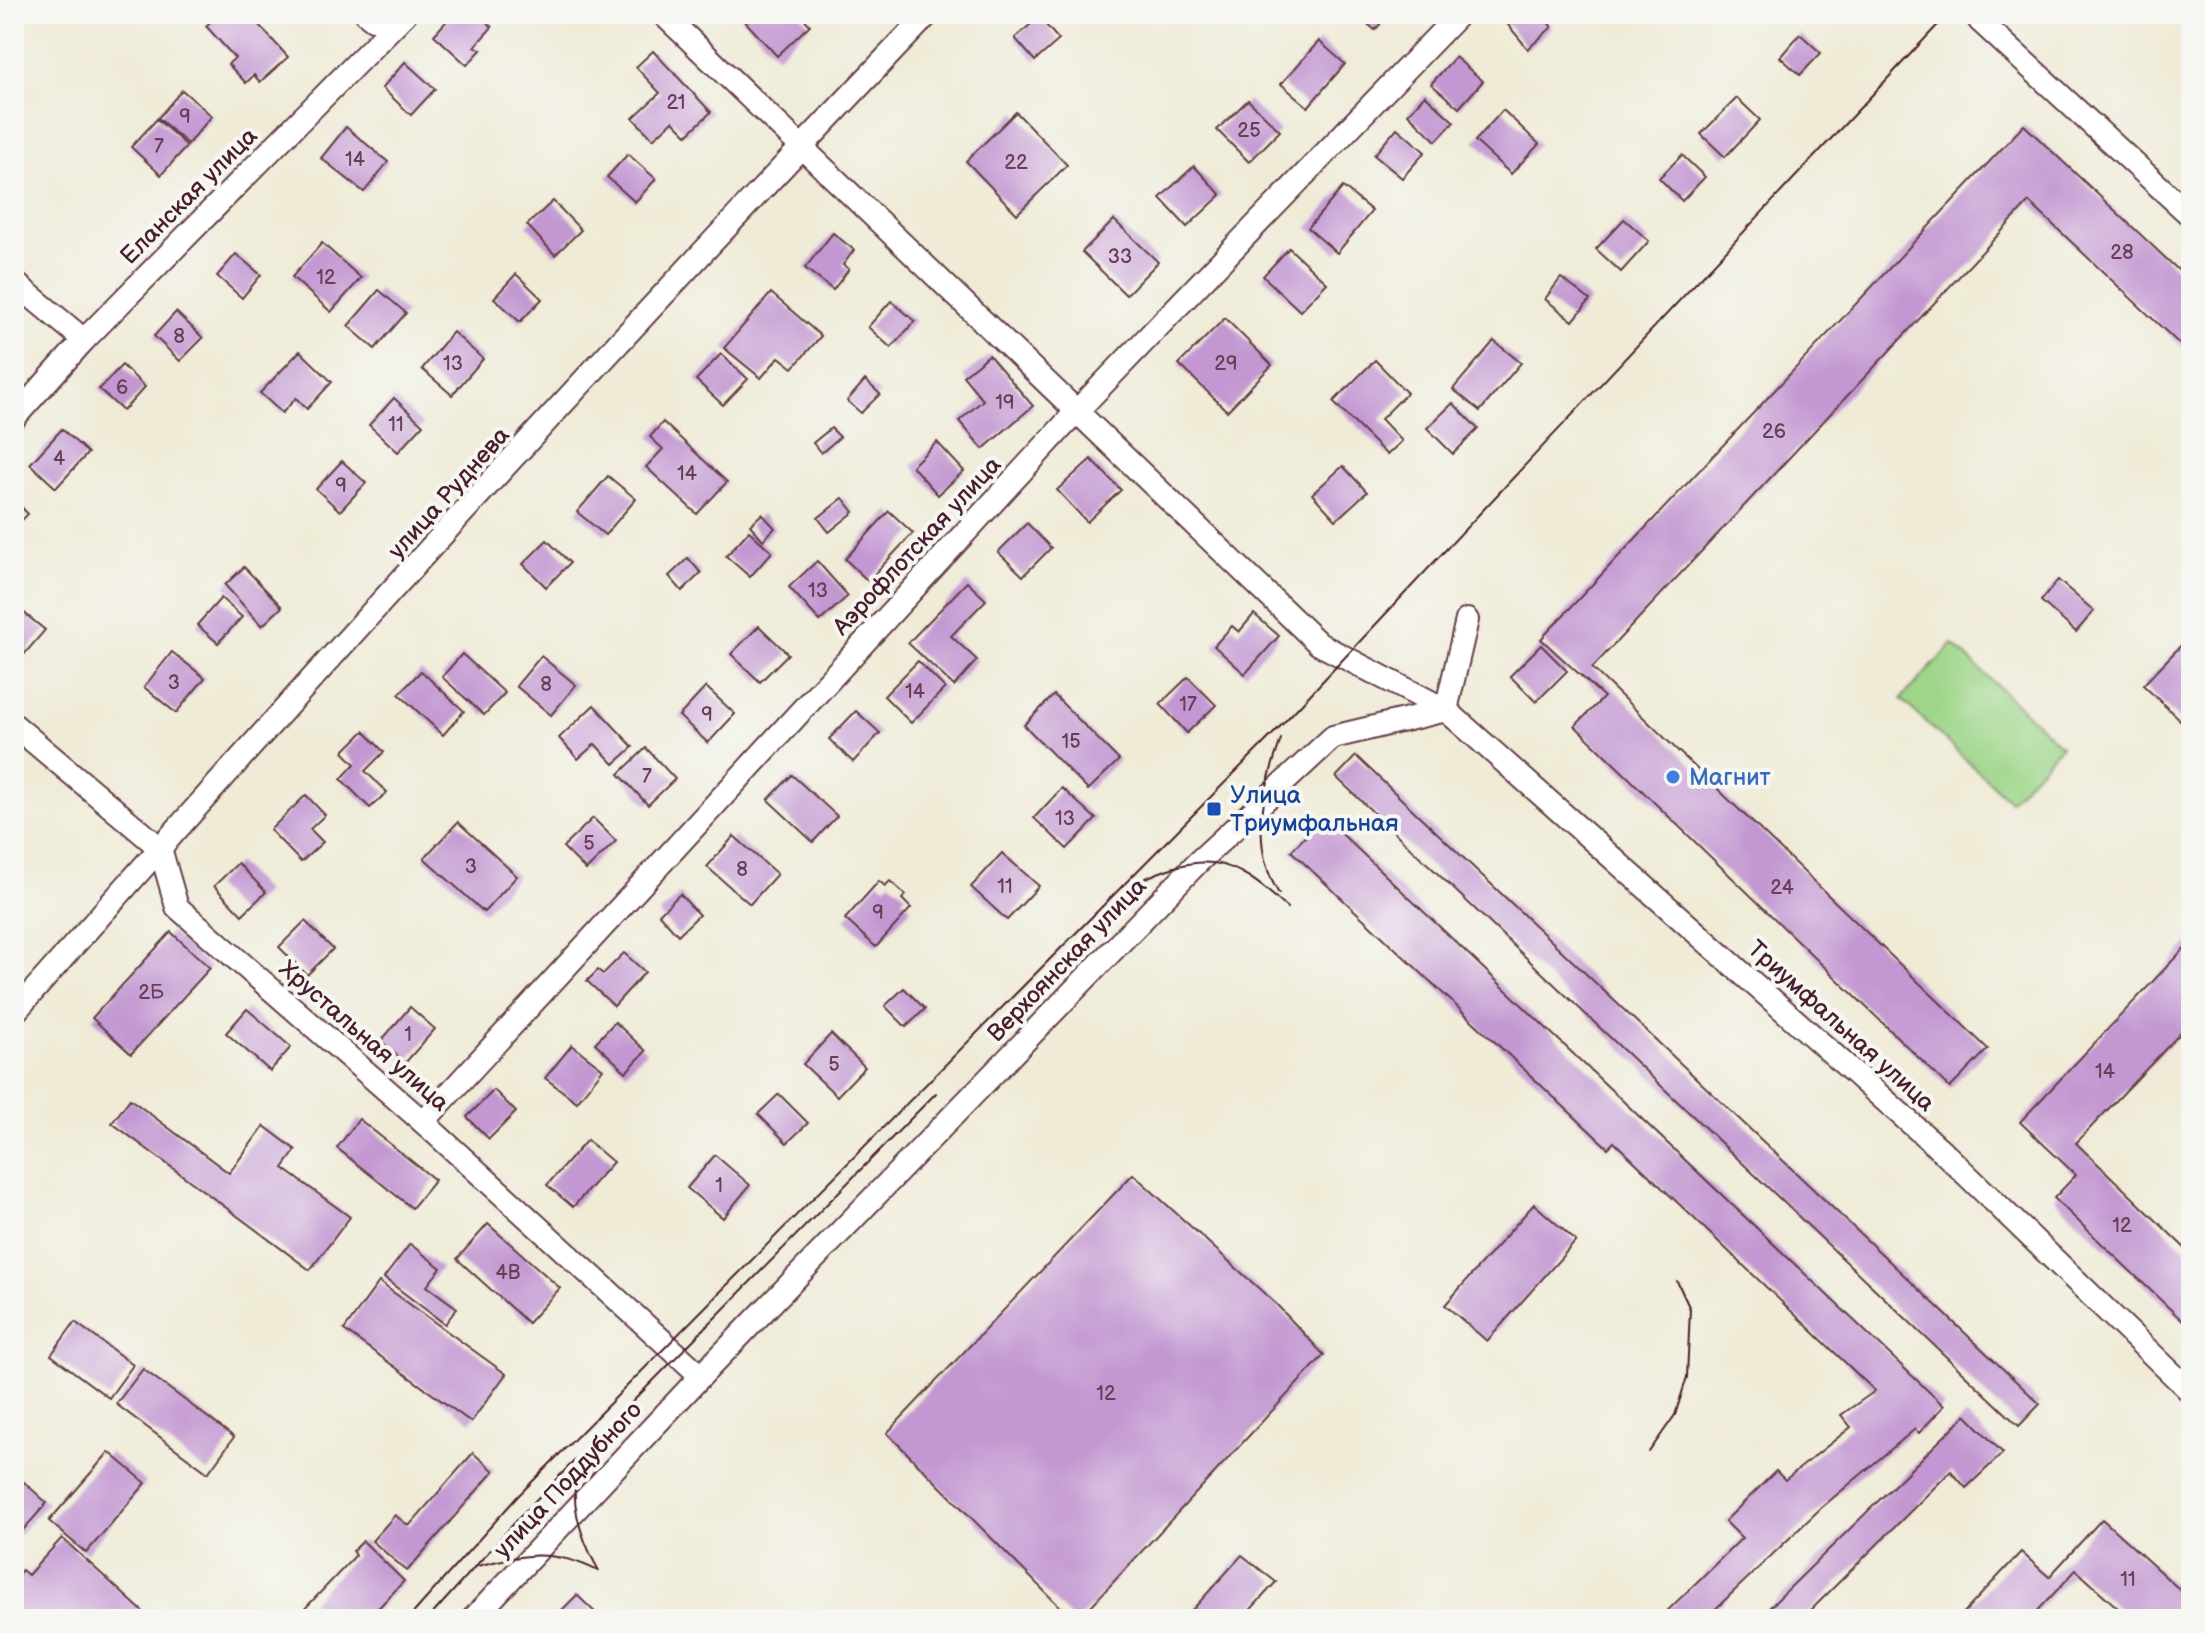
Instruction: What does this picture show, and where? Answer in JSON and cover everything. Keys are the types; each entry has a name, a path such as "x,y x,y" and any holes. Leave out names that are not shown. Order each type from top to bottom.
{"street":[{"path":"367,14 373,19 388,14"},
{"name":"Еланская улица","path":"14,418 84,340 405,14"},
{"name":"Триумфальная улица","path":"663,14 1319,644 1446,710 1942,1151 2191,1392"},
{"name":"улица Руднева","path":"14,1013 160,848 802,146 928,14"},
{"name":"Аэрофлотская улица","path":"423,1122 1077,411 1459,14"},
{"path":"1983,17 2191,216"},
{"path":"14,282 84,340"},
{"path":"1446,710 1467,620"},
{"name":"Верхоянская улица","path":"701,1376 1198,862 1333,737 1446,710"},
{"path":"14,725 160,848"},
{"name":"Хрустальная улица","path":"160,848 177,907 423,1122 701,1376"},
{"name":"улица Поддубного","path":"473,1619 701,1376"}],"green space":[{"path":"1953,644 2061,746 2010,801 1901,699"}],"building":[{"path":"219,14 249,14 288,57 260,82 254,75 246,83 228,64 235,58 206,26"},
{"path":"453,14 478,14 492,27 475,46 481,50 467,65 434,35"},
{"path":"744,14 800,14 810,25 777,56 741,17"},
{"path":"1356,14 1389,14 1375,30"},
{"path":"1499,14 1541,14 1552,27 1528,49"},
{"path":"1039,17 1059,40 1035,61 1015,38"},
{"path":"1800,34 1821,53 1800,75 1780,57"},
{"path":"1319,41 1345,64 1308,107 1281,84"},
{"path":"653,51 711,112 687,135 673,121 653,139 633,118 660,93 636,67"},
{"path":"1455,57 1483,81 1459,108 1431,84"},
{"path":"405,62 435,89 411,115 382,88"},
{"path":"182,90 212,116 188,144 158,118"},
{"path":"1425,95 1454,122 1436,141 1408,114"},
{"path":"1737,98 1760,120 1725,157 1701,134"},
{"path":"1248,100 1280,131 1249,162 1217,130"},
{"path":"1503,110 1539,144 1511,174 1475,141"},
{"path":"1016,112 1067,165 1017,214 966,161"},
{"path":"157,119 187,146 161,175 131,147"},
{"path":"2024,125 2191,282 2191,355 2029,202 1592,668 1988,1049 1950,1088 1575,726 1604,697 1541,639"},
{"path":"346,127 388,162 364,192 321,158"},
{"path":"1397,128 1425,152 1402,178 1374,155"},
{"path":"628,154 656,179 635,202 607,177"},
{"path":"1682,155 1705,177 1682,201 1659,178"},
{"path":"1194,166 1221,195 1187,227 1160,198"},
{"path":"1343,187 1372,211 1337,253 1308,228"},
{"path":"553,201 581,230 555,255 527,225"},
{"path":"1624,219 1649,241 1621,272 1596,249"},
{"path":"1114,220 1158,262 1126,295 1082,252"},
{"path":"833,233 854,250 843,265 849,269 833,290 805,268"},
{"path":"322,243 361,278 331,312 292,277"},
{"path":"1289,248 1327,283 1300,311 1263,276"},
{"path":"236,254 261,275 242,298 217,276"},
{"path":"516,274 542,299 520,322 494,298"},
{"path":"1561,278 1590,300 1573,321 1545,299"},
{"path":"379,290 406,313 375,349 348,326"},
{"path":"771,293 821,336 793,368 779,357 761,378 724,348"},
{"path":"891,301 915,321 891,348 868,327"},
{"path":"176,312 203,338 180,361 154,336"},
{"path":"1225,318 1272,365 1227,411 1179,364"},
{"path":"453,332 483,359 452,395 422,369"},
{"path":"1494,341 1521,363 1480,411 1453,389"},
{"path":"300,351 332,382 307,409 296,398 282,413 260,393"},
{"path":"721,354 748,379 723,405 696,380"},
{"path":"989,355 1033,406 983,449 959,421 983,400 963,376"},
{"path":"1375,360 1407,393 1381,419 1402,441 1387,455 1333,402"},
{"path":"122,365 145,387 123,411 99,389"},
{"path":"865,380 880,394 861,413 847,401"},
{"path":"394,398 423,425 398,452 369,425"},
{"path":"1453,403 1478,429 1453,454 1427,428"},
{"path":"663,422 727,482 697,514 646,467 663,449 650,437"},
{"path":"831,428 840,437 821,453 813,443"},
{"path":"62,429 88,453 56,488 30,464"},
{"path":"937,442 964,471 938,495 912,466"},
{"path":"1091,459 1121,490 1087,522 1057,490"},
{"path":"342,461 366,483 340,511 316,489"},
{"path":"1343,466 1367,492 1336,520 1312,494"},
{"path":"608,476 636,499 605,535 577,512"},
{"path":"843,498 854,512 829,532 818,518"},
{"path":"14,499 28,514 14,528"},
{"path":"889,511 913,533 868,581 845,559"},
{"path":"762,514 775,528 763,540 750,525"},
{"path":"1027,523 1051,548 1023,576 998,552"},
{"path":"749,531 772,552 750,577 726,556"},
{"path":"547,540 570,563 546,587 523,564"},
{"path":"688,558 701,573 682,591 669,576"},
{"path":"817,561 848,596 820,621 789,587"},
{"path":"244,567 282,607 262,626 225,585"},
{"path":"2058,580 2094,611 2076,632 2041,601"},
{"path":"967,582 986,600 951,636 977,660 954,686 908,643"},
{"path":"221,598 242,617 218,643 197,625"},
{"path":"23,612 45,630 22,657 14,651 14,623"},
{"path":"1254,614 1279,636 1245,674 1214,646 1232,626 1239,632"},
{"path":"759,626 788,654 760,682 731,654"},
{"path":"2191,635 2191,716 2184,724 2143,685"},
{"path":"1541,645 1567,671 1536,702 1510,676"},
{"path":"172,652 205,678 176,713 144,687"},
{"path":"462,654 505,693 484,715 442,677"},
{"path":"541,656 576,685 551,715 516,686"},
{"path":"918,661 945,688 911,723 884,696"},
{"path":"421,671 464,711 443,735 399,694"},
{"path":"1188,677 1216,705 1187,733 1160,704"},
{"path":"706,687 735,714 708,743 679,716"},
{"path":"1054,695 1119,760 1088,790 1024,725"},
{"path":"594,705 633,747 614,764 595,744 578,759 559,738"},
{"path":"856,711 880,733 853,762 829,739"},
{"path":"364,731 384,752 365,771 387,792 370,808 341,779 355,764 343,752"},
{"path":"646,748 675,779 648,805 619,774"},
{"path":"1356,756 2040,1404 2019,1426 1336,777"},
{"path":"792,775 837,816 813,842 768,800"},
{"path":"1062,788 1096,819 1067,849 1034,818"},
{"path":"306,795 325,815 310,829 323,842 301,862 270,830"},
{"path":"1324,817 1944,1406 1919,1433 1915,1429 1821,1508 1705,1619 1659,1619 1742,1538 1725,1521 1776,1471 1785,1480 1851,1427 1841,1415 1875,1391 1614,1142 1608,1148 1291,851"},
{"path":"593,818 616,841 586,870 563,847"},
{"path":"458,822 517,876 484,912 424,858"},
{"path":"734,836 777,874 750,904 707,867"},
{"path":"1002,853 1039,886 1007,920 971,887"},
{"path":"238,863 266,892 242,915 214,886"},
{"path":"879,881 885,886 890,881 906,895 902,899 911,908 876,947 845,919"},
{"path":"680,894 699,915 678,935 659,914"},
{"path":"305,921 333,949 307,975 279,947"},
{"path":"171,932 210,968 131,1054 92,1018"},
{"path":"2191,941 2191,1022 2076,1143 2191,1254 2191,1329 2054,1198 2076,1175 2020,1122"},
{"path":"624,953 645,972 614,1006 587,981 598,970 603,974"},
{"path":"904,988 925,1009 906,1027 885,1006"},
{"path":"410,1007 435,1029 405,1063 381,1041"},
{"path":"247,1009 291,1047 270,1071 226,1033"},
{"path":"615,1022 646,1051 626,1072 595,1043"},
{"path":"831,1034 865,1067 837,1096 803,1064"},
{"path":"572,1045 603,1069 577,1102 545,1078"},
{"path":"494,1090 516,1112 489,1139 467,1117"},
{"path":"779,1094 808,1123 787,1143 758,1114"},
{"path":"130,1099 229,1173 264,1126 296,1150 283,1168 350,1217 310,1270 112,1123"},
{"path":"359,1119 435,1180 412,1208 337,1148"},
{"path":"587,1140 613,1162 573,1207 547,1185"},
{"path":"715,1155 750,1185 723,1218 687,1188"},
{"path":"1133,1174 1277,1305 1324,1355 1079,1619 1072,1619 887,1433"},
{"path":"1534,1204 1576,1241 1487,1341 1445,1305"},
{"path":"488,1224 560,1288 528,1323 457,1259"},
{"path":"410,1244 441,1268 427,1286 457,1308 445,1324 384,1278"},
{"path":"379,1282 506,1374 471,1422 344,1330"},
{"path":"75,1322 133,1365 109,1398 51,1355"},
{"path":"143,1369 234,1437 208,1473 116,1404"},
{"path":"1966,1415 2003,1453 1966,1488 1951,1471 1802,1619 1758,1619"},
{"path":"109,1452 146,1483 86,1553 49,1521"},
{"path":"473,1453 494,1471 407,1571 372,1541 395,1515 409,1526"},
{"path":"14,1473 47,1503 14,1540"},
{"path":"2102,1519 2191,1600 2191,1619 2130,1619 2076,1570 2030,1619 1958,1619 2021,1552 2049,1577"},
{"path":"62,1538 151,1619 67,1619 60,1613 55,1619 14,1619 14,1578 22,1570 28,1575"},
{"path":"363,1541 404,1581 368,1619 295,1619 355,1556 353,1551"},
{"path":"1242,1555 1276,1582 1242,1619 1184,1619"},
{"path":"577,1595 602,1619 553,1619"}],"tram line":[{"path":"408,1619 517,1497 1274,733 1948,14"},
{"path":"1279,894 1264,856 1262,817 1269,778 1281,739"},
{"path":"1131,885 1177,866 1214,863 1249,877 1287,908"},
{"path":"428,1619 527,1509 936,1093"},
{"path":"1649,1452 1675,1415 1687,1377 1690,1309 1677,1281"},
{"path":"578,1457 575,1473 577,1516 599,1571"},
{"path":"474,1567 522,1556 551,1556 598,1571"}],"place":[{"name":"Магнит","path":"1673,777"},
{"name":"Улица Триумфальная","path":"1214,809"}]}
